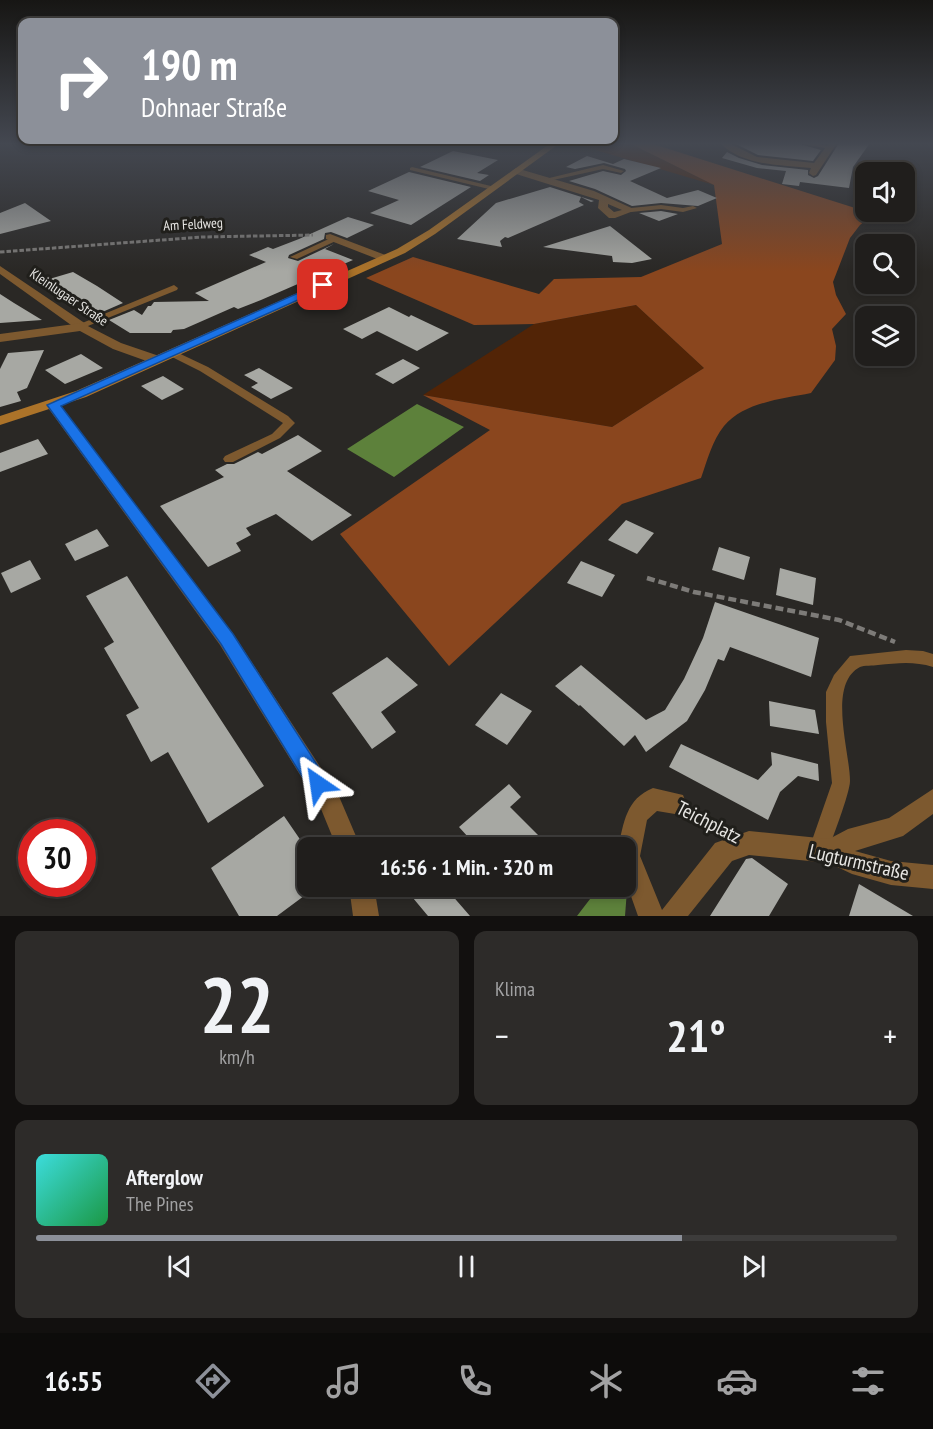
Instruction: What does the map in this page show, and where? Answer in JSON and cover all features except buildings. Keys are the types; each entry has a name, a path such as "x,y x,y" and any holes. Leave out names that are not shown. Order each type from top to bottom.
{"main road":[{"path":"0,421 53,405 384,258 415,243 496,186"}],"street":[{"path":"565,186 591,193 631,210"},
{"path":"333,238 384,258"},
{"name":"Kleinlugaer Straße","path":"0,269 81,327 117,346 157,360"},
{"path":"0,338 81,327"},
{"path":"53,405 227,639 330,802 344,837"},
{"name":"Teichplatz","path":"651,916 628,856 637,814 653,798 675,803"},
{"path":"825,850 895,828 933,800"},
{"name":"Lugturmstraße","path":"749,843 825,850 852,862 891,873 933,877"},
{"name":"Teichplatz","path":"672,916 724,852 749,843"},
{"path":"363,897 366,916"}],"lane":[{"path":"483,186 493,188"},
{"path":"631,210 661,207 683,210 693,208"},
{"path":"294,258 333,238"},
{"path":"81,327 174,288"},
{"path":"172,353 222,379 289,423 276,436 229,459"},
{"path":"825,850 841,783 834,722 834,692 842,675 856,661 906,656 928,659"}],"path":[{"name":"Am Feldweg","path":"0,252 201,237 304,234 333,238"},
{"path":"647,578 694,592 839,620 884,636 928,659"},
{"name":"Teichplatz","path":"675,803 749,843"}],"shaded area":[{"path":"714,186 785,186 855,208 855,222 864,222 850,238 833,282 836,295 846,314 832,329 836,346 835,360 811,393 764,403 732,418 716,438 701,478 622,504 449,666 340,534 490,430 423,395 612,427 704,368 636,305 534,324 474,325 366,278 413,257 539,294 554,279 641,277 722,244"},
{"path":"636,305 704,368 612,427 423,395 534,324"},
{"path":"417,404 464,427 394,477 347,449"},
{"path":"592,897 626,897 625,916 577,916"}],"route":[{"path":"318,784 227,639 53,405 323,285"}]}
